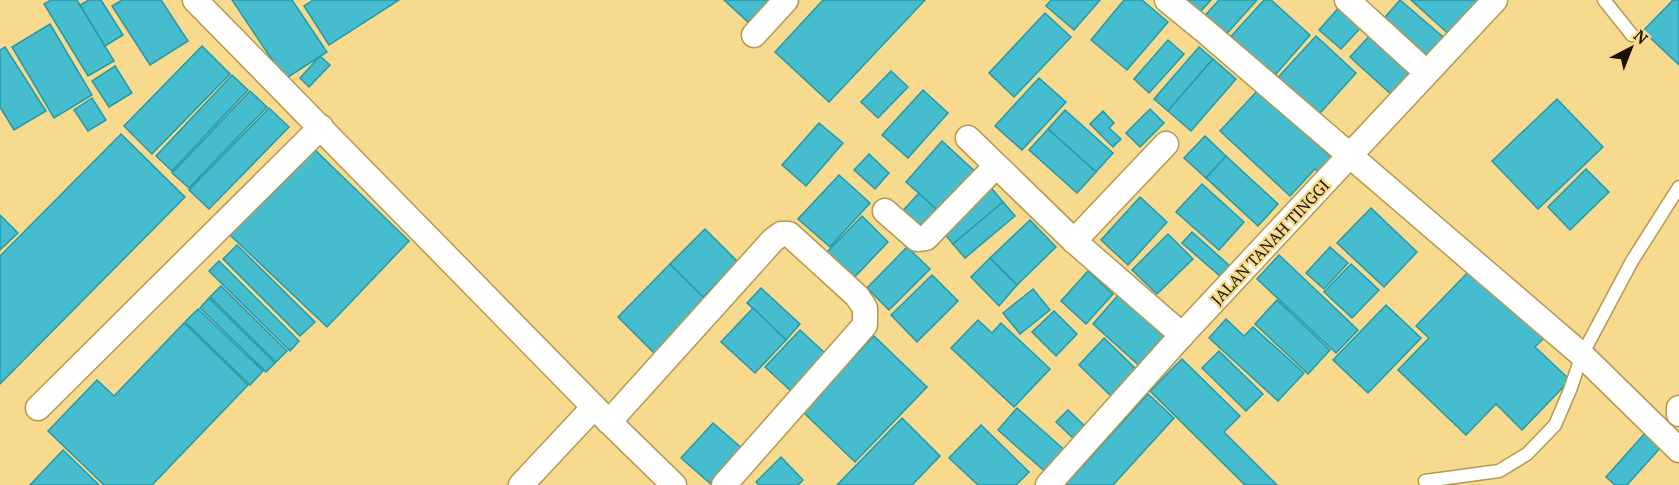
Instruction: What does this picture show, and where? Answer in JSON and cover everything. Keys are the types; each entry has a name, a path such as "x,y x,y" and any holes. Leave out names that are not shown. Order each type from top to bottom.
{"street":[{"path":"195,0 602,415 674,485"},
{"path":"754,35 786,0"},
{"path":"1167,0 1582,356 1679,450"},
{"path":"1347,0 1426,72"},
{"name":"JALAN TANAH TINGGI","path":"1048,485 1182,335 1495,0"},
{"path":"38,408 321,127"},
{"path":"968,138 1074,241 1182,335"},
{"path":"1074,241 1166,144"},
{"path":"885,211 917,239 926,238 996,165"},
{"path":"521,485 602,415 773,240 781,234 789,234 857,296 865,308 865,325 724,485"},
{"path":"1679,408 1679,414"}],"lane":[{"path":"1604,0 1632,34"},
{"path":"1425,481 1499,471 1527,454 1555,425 1582,356 1632,261 1679,187"}],"building":[{"path":"51,0 77,0 114,61 88,76 44,4"},
{"path":"89,0 101,0 123,35 105,46 80,5"},
{"path":"122,0 161,0 188,41 150,65 112,6"},
{"path":"232,0 292,0 327,52 285,79"},
{"path":"313,0 399,0 329,45 304,6"},
{"path":"724,0 772,0 750,24"},
{"path":"823,0 925,0 829,102 775,52"},
{"path":"1051,0 1100,0 1074,30 1046,6"},
{"path":"1124,0 1142,0 1168,22 1127,70 1091,40"},
{"path":"1171,0 1211,0 1193,20"},
{"path":"1219,0 1257,0 1222,39 1201,20"},
{"path":"1264,0 1271,0 1310,35 1269,82 1225,43"},
{"path":"1400,0 1449,42 1428,65 1381,22"},
{"path":"1411,0 1485,0 1452,37"},
{"path":"1673,0 1679,0 1679,65 1643,31"},
{"path":"1342,4 1364,24 1341,49 1319,30"},
{"path":"1045,13 1071,37 1014,97 989,73"},
{"path":"50,24 92,95 54,118 12,47"},
{"path":"1373,32 1417,72 1394,97 1350,57"},
{"path":"1316,36 1356,73 1313,121 1272,84"},
{"path":"1168,40 1184,54 1149,93 1134,79"},
{"path":"202,46 230,74 152,154 124,126"},
{"path":"5,47 46,111 14,130 0,107 0,50"},
{"path":"1199,47 1213,59 1168,111 1154,99"},
{"path":"320,56 330,65 309,87 300,78"},
{"path":"1213,59 1236,79 1191,131 1168,111"},
{"path":"115,66 132,93 109,107 92,81"},
{"path":"891,71 908,87 878,118 861,102"},
{"path":"232,75 248,90 172,171 156,156"},
{"path":"1039,78 1066,102 1022,150 995,126"},
{"path":"1259,89 1335,161 1322,175 1315,169 1290,196 1220,131"},
{"path":"923,90 948,113 908,158 882,135"},
{"path":"250,91 267,107 189,188 172,173"},
{"path":"92,98 106,120 88,131 74,110"},
{"path":"1557,99 1603,147 1538,209 1492,161"},
{"path":"269,108 289,127 209,209 189,190"},
{"path":"1150,109 1164,123 1140,147 1126,133"},
{"path":"1065,110 1113,153 1096,172 1048,129"},
{"path":"1103,111 1114,123 1109,128 1121,139 1113,147 1090,124"},
{"path":"819,123 843,143 806,186 782,165"},
{"path":"1048,129 1096,172 1077,193 1029,150"},
{"path":"121,134 185,197 0,384 0,256"},
{"path":"1205,136 1226,156 1206,178 1184,158"},
{"path":"942,141 980,176 944,216 906,182"},
{"path":"313,148 409,241 327,327 230,235"},
{"path":"869,154 889,173 875,189 854,170"},
{"path":"1226,156 1278,204 1258,226 1206,178"},
{"path":"1586,169 1609,192 1570,230 1548,207"},
{"path":"839,175 870,203 830,247 798,219"},
{"path":"988,184 1003,202 953,244 938,226"},
{"path":"1202,184 1244,222 1219,250 1176,212"},
{"path":"919,193 940,213 921,234 899,215"},
{"path":"1140,197 1167,222 1128,265 1101,240"},
{"path":"1003,202 1015,216 965,258 953,244"},
{"path":"1371,208 1417,252 1384,287 1337,243"},
{"path":"0,215 18,233 0,250"},
{"path":"862,216 888,242 848,284 826,253"},
{"path":"1030,220 1056,247 1017,285 990,258"},
{"path":"705,229 738,262 703,297 670,264"},
{"path":"1192,232 1230,266 1221,277 1182,243"},
{"path":"1168,234 1193,259 1157,294 1132,270"},
{"path":"237,245 315,322 300,336 223,259"},
{"path":"907,247 930,269 889,310 867,288"},
{"path":"1330,247 1348,263 1324,289 1306,273"},
{"path":"1279,255 1358,330 1336,353 1257,279"},
{"path":"990,258 1017,285 999,306 971,277"},
{"path":"219,261 299,341 290,351 209,271"},
{"path":"670,264 711,305 659,358 618,317"},
{"path":"1351,264 1379,290 1352,318 1324,292"},
{"path":"1475,265 1547,335 1535,347 1570,380 1522,430 1496,404 1466,435 1398,370 1429,338 1416,326"},
{"path":"1088,271 1113,294 1086,324 1061,301"},
{"path":"932,275 958,301 917,342 891,315"},
{"path":"221,286 287,351 276,362 210,297"},
{"path":"761,288 800,324 786,340 747,303"},
{"path":"1033,289 1050,310 1020,334 1003,313"},
{"path":"1120,293 1171,338 1144,370 1093,324"},
{"path":"209,298 275,363 266,372 200,308"},
{"path":"1277,300 1330,350 1308,374 1255,324"},
{"path":"1386,305 1421,338 1368,393 1333,360"},
{"path":"753,308 786,340 755,373 721,342"},
{"path":"198,309 263,371 250,385 185,322"},
{"path":"1054,311 1077,334 1056,356 1032,332"},
{"path":"1226,319 1244,336 1253,327 1304,373 1278,401 1209,338"},
{"path":"978,320 992,333 1001,323 1050,369 1014,407 951,348"},
{"path":"184,323 248,385 152,485 104,485 48,431 97,380 114,396"},
{"path":"800,330 826,354 791,391 765,367"},
{"path":"874,336 927,387 855,462 802,411"},
{"path":"1104,338 1138,371 1113,398 1079,365"},
{"path":"1219,351 1263,394 1246,411 1202,368"},
{"path":"1182,359 1240,416 1224,432 1277,485 1245,485 1150,391"},
{"path":"1148,394 1174,418 1113,485 1065,485"},
{"path":"1017,408 1068,453 1049,475 998,430"},
{"path":"1068,410 1087,428 1075,440 1056,422"},
{"path":"902,418 940,456 912,485 837,485"},
{"path":"713,423 744,450 712,485 681,458"},
{"path":"981,425 1029,472 1016,485 978,485 949,458"},
{"path":"1645,433 1661,447 1627,485 1615,485 1606,477"},
{"path":"63,450 99,485 30,485"},
{"path":"781,457 803,480 798,485 759,485 756,482"}]}
